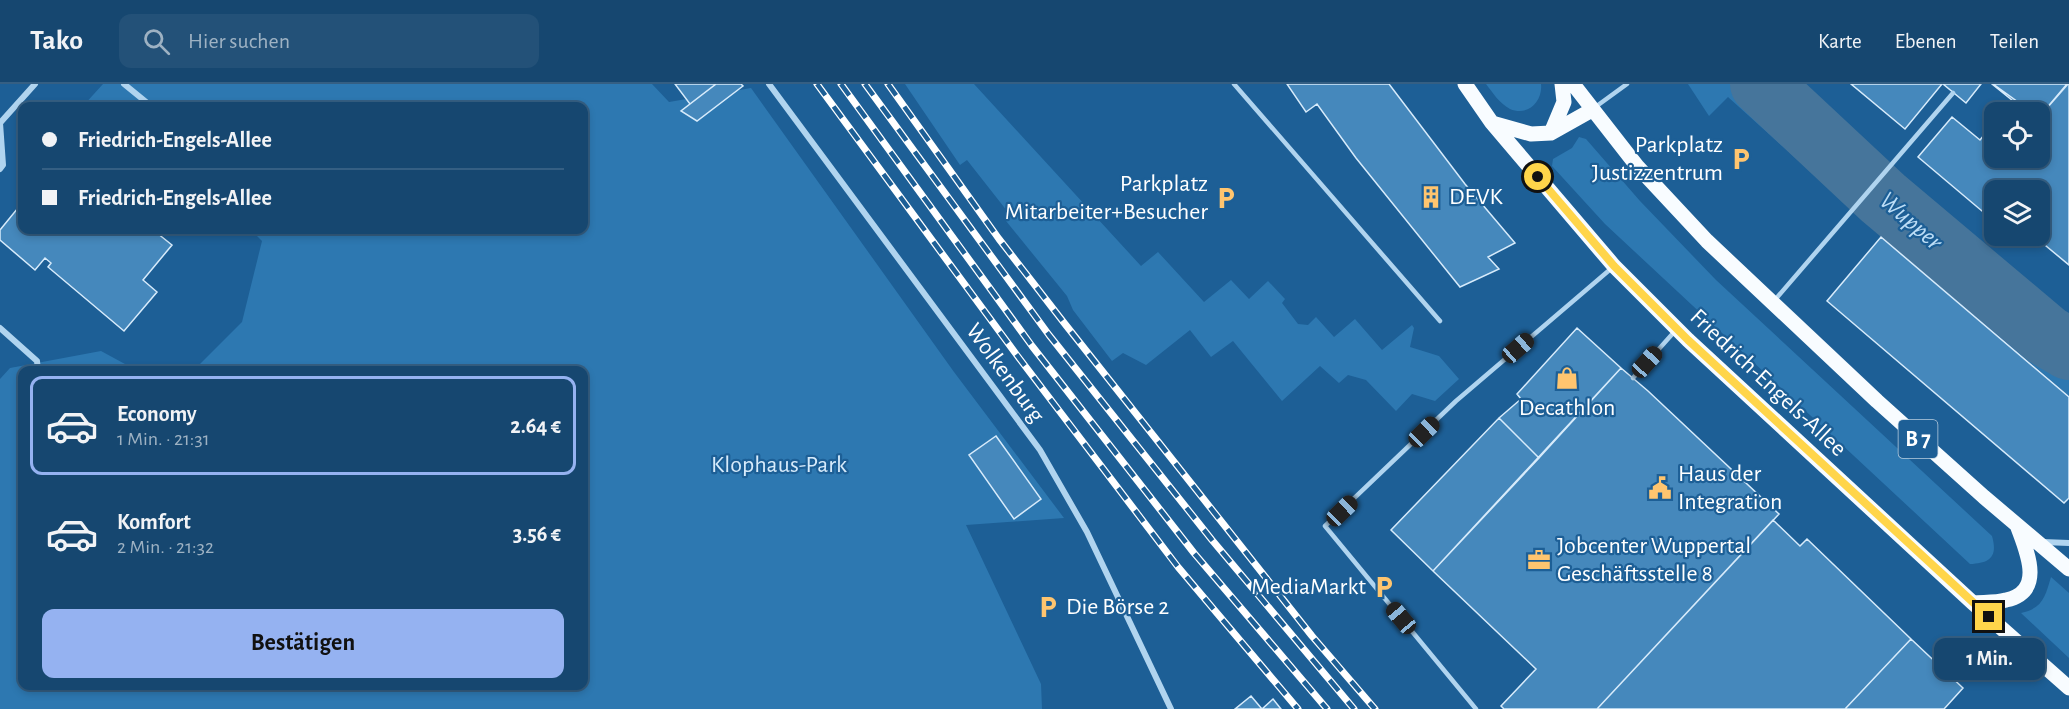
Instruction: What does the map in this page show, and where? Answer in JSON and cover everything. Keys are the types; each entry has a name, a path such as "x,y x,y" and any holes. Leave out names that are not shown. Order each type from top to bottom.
{"main road":[{"name":"Friedrich-Engels-Allee","path":"1465,84 1492,123 1614,266 1677,329 1973,603 2069,688"},
{"path":"1551,133 1564,102 1562,84"},
{"name":"B 7","path":"1573,84 1637,166 1707,241 1877,401 2069,569"},
{"path":"1492,123 1531,134 1551,133 1592,110"},
{"name":"B 7","path":"1973,603 2006,600 2018,596 2029,583 2031,568 2028,553 2016,524"}],"street":[{"path":"19,102 35,84"},
{"path":"124,84 146,102"},
{"name":"Wolkenburg","path":"769,84 1040,450 1087,532 1171,709"},
{"path":"0,169 3,165 0,123 18,103"},
{"path":"0,328 37,361 38,366"},
{"path":"2038,542 2069,543"}],"lane":[{"path":"1234,84 1440,321"},
{"path":"1592,110 1627,84"},
{"path":"1773,303 1953,93"},
{"path":"1476,709 1325,526 1456,400 1614,266"},
{"path":"1633,378 1677,329"}],"green space":[{"name":"Klophaus-Park","path":"103,84 652,84 669,102 751,88 954,372 1064,518 966,525 1041,684 1042,709 0,709 0,379 10,368 18,367 18,690 588,690 588,366 198,366 242,322 262,241 255,234 588,234 588,102 87,102"},
{"path":"905,84 974,84 1141,266 1158,252 1204,302 1231,280 1249,299 1268,281 1285,299 1282,303 1298,324 1308,325 1316,317 1334,337 1355,319 1382,350 1412,325 1414,328 1410,347 1439,356 1459,379 1435,401 1412,394 1396,411 1366,380 1348,375 1339,383 1320,366 1282,401 1233,341 1211,357 1190,330 1146,365 1123,353 1112,361 1073,310 1067,296 1006,221 1011,216 967,160 960,165"},
{"path":"1486,84 1541,84 1541,90 1533,106 1517,111 1510,109 1496,98"},
{"path":"1688,84 1802,84 2035,298 2069,317 2069,396 1842,200 1728,97 1709,116"},
{"path":"1579,137 1586,139 1640,201 1716,280 1992,536 1994,549 1991,557 1983,562 1970,564 1605,224 1552,166 1553,159 1572,148"},
{"name":"Klophaus-Park","path":"101,351 129,366 21,366"},
{"path":"2051,577 2069,593 2069,658 2021,613 2039,605"}],"building":[{"path":"675,84 716,84 690,104"},
{"path":"716,84 741,84 743,86 697,121 681,111"},
{"name":"DEVK","path":"1287,84 1389,84 1465,184 1515,243 1488,257 1499,269 1460,287 1356,158 1317,104 1306,112"},
{"path":"1851,84 1942,84 1905,129"},
{"path":"1851,84 1942,84 1905,129"},
{"path":"1943,84 1981,84 1966,103"},
{"path":"1943,84 1981,84 1966,103"},
{"path":"1992,84 2069,84 2069,265 2046,246 2050,246 2050,180 1984,180 1984,209 1982,211 1918,157 1952,117 1980,140 1984,135 1984,168 2050,168 2050,102 2014,102"},
{"path":"1993,84 2067,84 2050,104 2050,102 2018,102"},
{"path":"2069,84 2069,265 2046,246 2050,246 2050,180 1984,180 1984,209 1982,211 1918,157 1952,117 1980,140 1984,135 1984,168 2050,168 2050,105"},
{"path":"18,208 18,234 158,234 172,245 143,280 157,292 124,331 48,267 51,263 45,258 35,270 0,240 0,230"},
{"path":"1881,237 2069,397 2069,498 2064,503 1827,301"},
{"path":"1577,328 1621,368 1539,458 1499,418 1521,399 1517,394"},
{"name":"Haus der Integration","path":"1621,368 1779,514 1597,709 1504,709 1501,706 1536,669 1433,571"},
{"path":"1499,418 1539,458 1433,571 1391,530"},
{"path":"996,436 1041,499 1014,519 969,455"},
{"path":"1773,520 1800,546 1807,539 1911,639 1845,709 1597,709"},
{"path":"1911,639 1963,688 1944,709 1845,709"},
{"path":"1251,696 1262,709 1235,709"},
{"path":"1273,699 1281,709 1262,709"}],"waterway":[{"name":"Wupper","path":"1761,84 1883,198 2047,336 2069,349"}],"railway":[{"path":"817,84 1016,354 1178,567 1298,709"},
{"path":"841,84 1032,346 1194,553 1327,709"},
{"path":"865,84 1049,335 1212,540 1354,709"},
{"path":"888,84 999,239 1065,324 1312,636 1375,709"}],"place":[{"name":"Parkplatz Justizzentrum","path":"1741,159"},
{"name":"DEVK","path":"1431,197"},
{"name":"Parkplatz Mitarbeiter+Besucher","path":"1226,198"},
{"name":"Decathlon","path":"1567,378"},
{"name":"Haus der Integration","path":"1660,488"},
{"name":"Jobcenter Wuppertal Geschäftsstelle 8","path":"1539,560"},
{"name":"MediaMarkt","path":"1384,587"},
{"name":"Die Börse 2","path":"1048,607"}],"route":[{"path":"1538,177 1614,266 1688,340 1989,617"}]}
